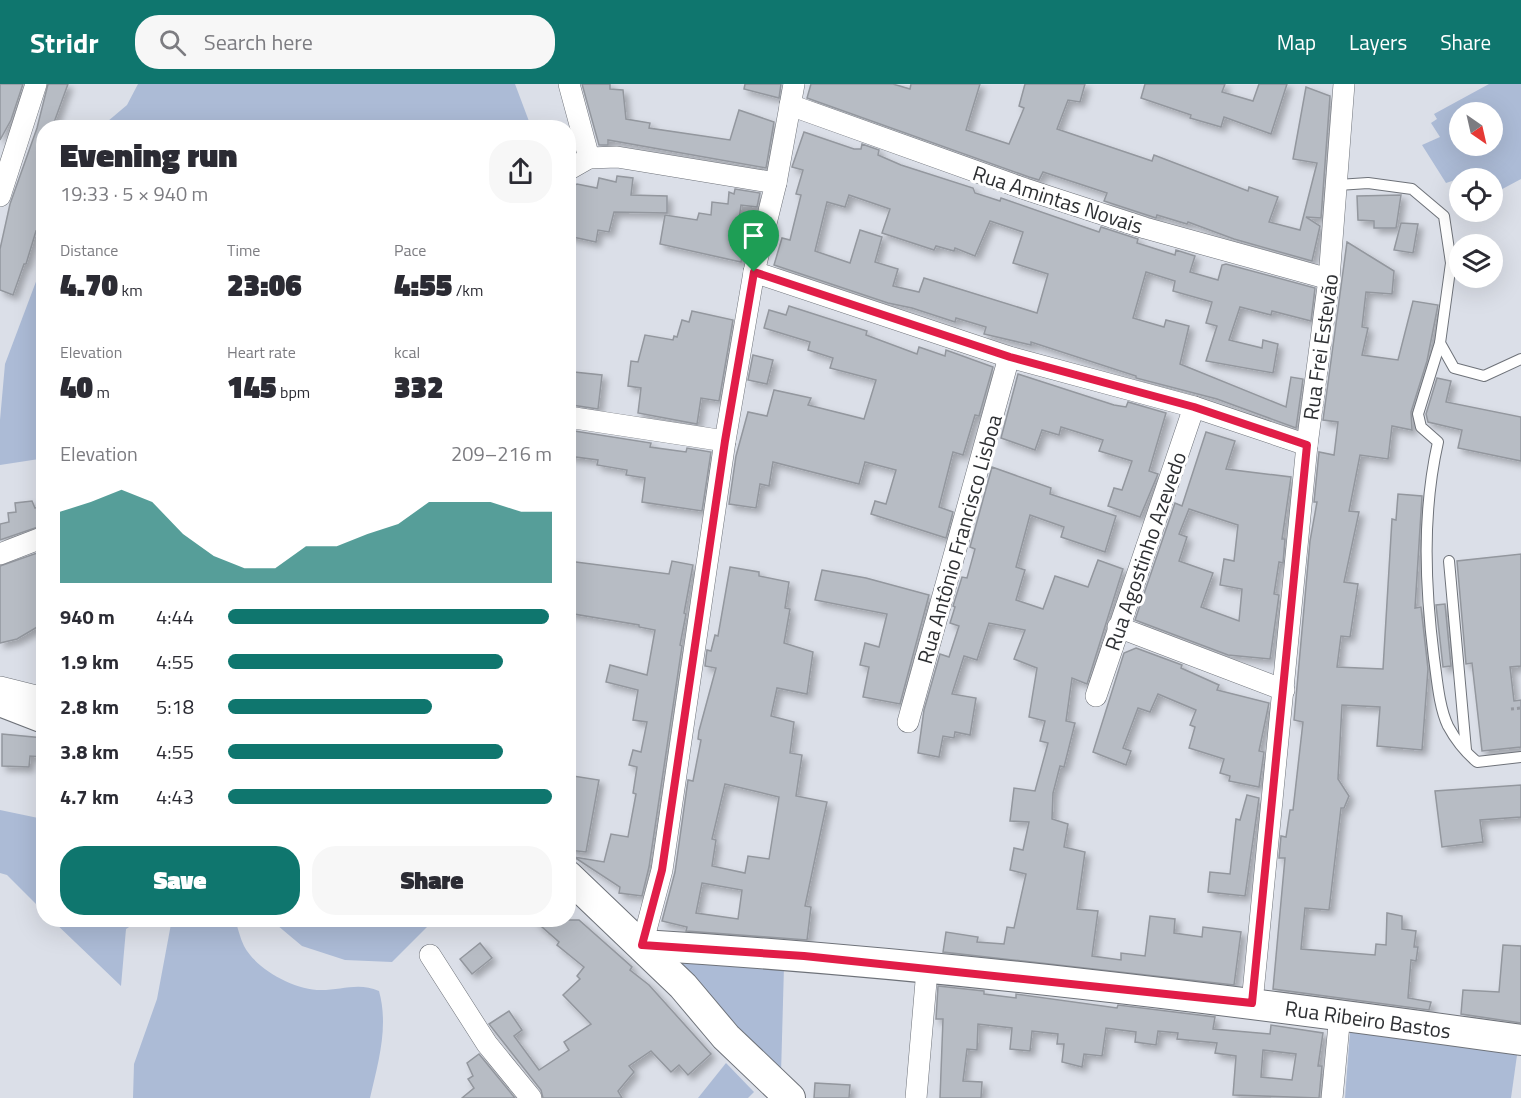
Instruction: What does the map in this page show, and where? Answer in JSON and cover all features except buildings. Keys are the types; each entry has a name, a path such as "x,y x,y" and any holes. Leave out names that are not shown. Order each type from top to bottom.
{"main road":[{"path":"0,701 36,715"},
{"path":"576,883 683,986 726,1037 790,1098"},
{"name":"Rua Ribeiro Bastos","path":"642,945 804,956 1252,1003 1521,1040"}],"street":[{"path":"0,196 36,84"},
{"path":"569,84 588,158"},
{"path":"642,945 662,870 725,441 754,272 776,183 794,84"},
{"name":"Rua Frei Estevão","path":"1252,1003 1307,445 1329,279 1344,84"},
{"name":"Rua Amintas Novais","path":"790,105 1025,189 1145,228 1329,279"},
{"path":"576,165 588,158 654,162 776,183"},
{"path":"754,272 1010,357 1194,407 1307,445"},
{"name":"Rua Antônio Francisco Lisboa","path":"908,722 1010,357"},
{"name":"Rua Agostinho Azevedo","path":"1096,696 1194,407"},
{"path":"576,418 725,441"},
{"path":"0,554 36,540"},
{"path":"1118,627 1284,690"},
{"path":"0,687 36,696"},
{"path":"429,955 487,1044 531,1098"},
{"path":"916,1098 927,970"},
{"path":"1332,1098 1340,1014"}],"lane":[{"path":"1338,185 1368,183 1412,189 1444,216 1451,263 1440,343 1418,414 1421,427 1438,442 1429,482 1426,596 1437,682 1447,724 1466,753 1477,762 1521,757"},
{"path":"1440,343 1454,368 1484,376 1521,359"},
{"path":"1449,561 1466,753"}],"path":[{"path":"1511,709 1521,708"}],"shaded area":[{"path":"138,84 515,84 528,120 109,120 127,105"},
{"path":"1489,84 1521,84 1521,179 1503,189 1503,168 1449,168 1449,182 1446,183 1422,145 1440,137 1431,123 1437,119 1434,114 1449,106 1449,156 1503,156 1503,102 1456,102"},
{"path":"36,282 36,459 0,465 0,420 5,364"},
{"path":"0,810 36,818 36,904 7,875 0,873"},
{"path":"59,927 129,927 126,929 121,986"},
{"path":"170,927 237,927 244,946 257,963 288,982 310,989 364,987 379,991 383,1031 370,1098 133,1098 134,1064 157,999"},
{"path":"279,927 427,927 392,962 345,960 302,946"},
{"path":"694,953 784,966 781,1074 681,972 679,963"},
{"path":"1350,1032 1518,1048 1511,1098 1345,1098"},
{"path":"726,1063 754,1092 748,1098 698,1098"}],"route":[{"path":"754,272 1010,357 1194,407 1307,445 1252,1003 804,956 642,945 662,870 725,441 754,272"}]}
